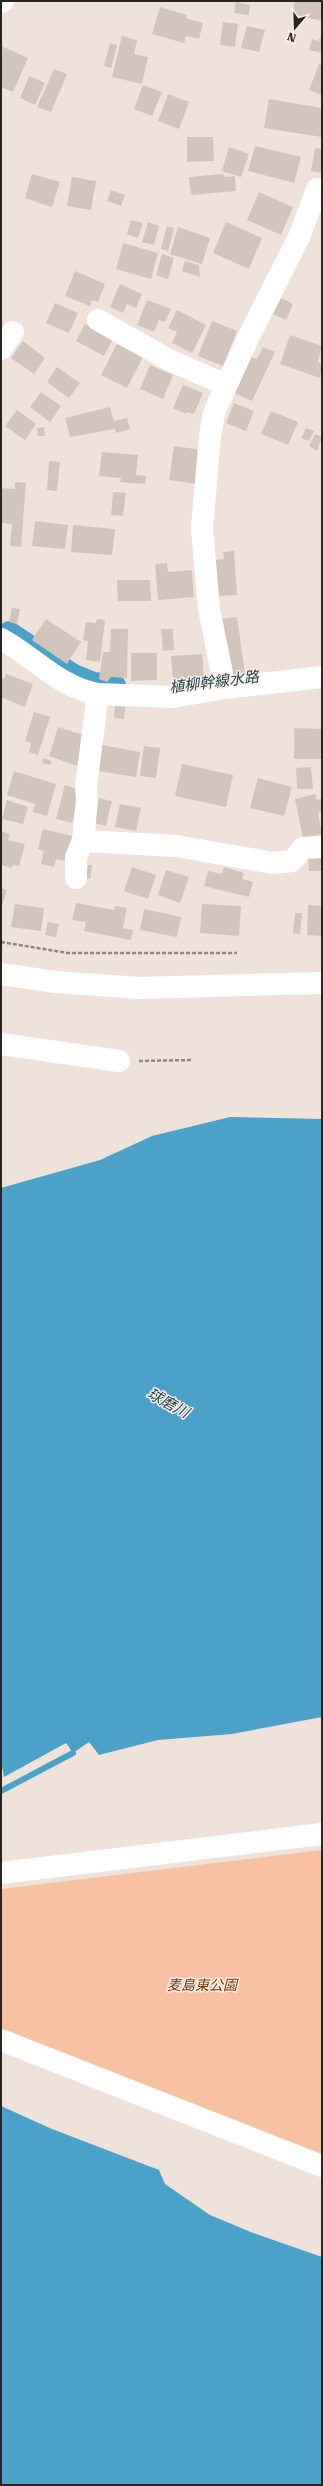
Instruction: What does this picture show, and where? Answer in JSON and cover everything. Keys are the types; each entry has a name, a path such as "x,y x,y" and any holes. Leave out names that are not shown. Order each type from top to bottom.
{"street":[{"path":"224,683 218,661 209,609 202,528 210,436 214,413 226,385 300,236 317,189 322,191"},
{"path":"98,320 167,359 226,385"},
{"path":"1,639 42,668 89,692 98,694 173,697 224,683 322,677"},
{"path":"76,878 76,857 83,841 87,778 98,694"},
{"path":"83,841 176,846 273,863 292,861 303,848 322,847"},
{"path":"1,974 56,982 140,988 322,983"},
{"path":"1,1044 119,1061"},
{"path":"1,1873 322,1834"},
{"path":"1,2040 322,2166"}],"path":[{"path":"1,942 68,953 236,953"},
{"path":"119,1061 193,1060"}],"green space":[{"name":"麦島東公園","path":"322,1850 322,2156 127,2084 1,2029 1,1889"}],"water":[{"name":"球磨川","path":"230,1117 322,1119 322,1717 232,1734 158,1740 99,1755 89,1742 73,1753 66,1743 4,1777 1,1762 1,1188 100,1160 152,1136"},
{"path":"1,2106 52,2129 159,2170 165,2184 210,2215 253,2233 322,2257 322,2485 1,2485"}],"building":[{"path":"322,1 322,21 292,14 295,2"},
{"path":"236,2 250,5 249,15 234,13"},
{"path":"160,7 187,15 186,18 203,23 199,39 186,36 184,43 152,34"},
{"path":"223,22 238,24 235,47 220,45"},
{"path":"247,26 265,30 259,52 241,48"},
{"path":"322,32 322,53 309,50 312,39 319,41"},
{"path":"122,36 137,40 134,54 148,57 142,84 112,77"},
{"path":"110,43 117,45 111,68 104,66"},
{"path":"1,46 28,58 13,92 1,87"},
{"path":"319,64 322,65 322,95 309,90"},
{"path":"54,69 67,74 51,112 37,107"},
{"path":"29,76 45,83 35,105 20,98"},
{"path":"143,85 162,92 152,116 134,109"},
{"path":"168,94 189,102 179,129 158,121"},
{"path":"269,99 322,108 322,137 264,128"},
{"path":"187,137 213,137 214,161 187,162"},
{"path":"255,146 301,157 294,183 248,171"},
{"path":"229,147 249,154 241,177 222,171"},
{"path":"315,148 322,149 322,173 311,171"},
{"path":"32,174 60,182 52,207 25,198"},
{"path":"223,174 225,177 235,176 236,191 191,195 189,177"},
{"path":"72,177 96,181 91,210 67,206"},
{"path":"111,190 125,195 121,206 107,201"},
{"path":"259,192 293,207 281,235 247,220"},
{"path":"131,220 143,223 138,238 127,234"},
{"path":"148,222 159,226 154,245 142,242"},
{"path":"226,222 262,238 249,269 213,253"},
{"path":"167,226 174,228 168,251 161,249"},
{"path":"178,227 210,238 202,264 170,254"},
{"path":"123,243 158,253 151,279 116,269"},
{"path":"162,254 174,258 168,279 156,275"},
{"path":"185,261 199,265 200,277 182,271"},
{"path":"75,271 105,284 98,302 92,300 90,306 65,296"},
{"path":"120,284 142,294 136,308 127,304 123,313 110,307"},
{"path":"281,298 293,304 286,320 273,314"},
{"path":"147,300 171,309 165,322 159,320 154,332 137,325"},
{"path":"55,303 78,313 69,333 46,323"},
{"path":"177,310 206,325 192,353 172,343 177,332 168,328"},
{"path":"212,321 237,331 223,366 198,356"},
{"path":"85,324 113,339 104,356 76,341"},
{"path":"290,335 322,346 318,362 322,364 320,378 280,364"},
{"path":"23,341 45,358 34,374 11,358"},
{"path":"117,344 143,357 127,388 101,375"},
{"path":"263,347 275,352 252,401 234,393 251,357 257,359"},
{"path":"150,365 173,375 163,399 140,389"},
{"path":"57,367 80,383 69,398 47,382"},
{"path":"183,385 203,393 194,414 187,412 186,414 173,408"},
{"path":"41,392 61,406 50,422 30,407"},
{"path":"234,403 254,411 246,431 226,423"},
{"path":"110,407 114,421 127,418 130,429 116,433 115,429 70,437 65,418"},
{"path":"17,410 36,424 25,440 5,426"},
{"path":"271,411 298,422 288,445 261,434"},
{"path":"44,427 45,436 38,436 37,428"},
{"path":"306,428 314,431 309,441 301,438"},
{"path":"315,434 322,437 317,451 309,446"},
{"path":"174,446 202,450 197,484 169,480"},
{"path":"102,452 138,455 136,475 146,476 145,484 120,482 121,478 99,476"},
{"path":"49,461 60,462 57,491 47,490"},
{"path":"15,482 26,483 21,547 10,546 12,524 1,523 1,488 15,489"},
{"path":"113,492 126,493 123,516 111,515"},
{"path":"35,521 68,525 65,549 32,546"},
{"path":"73,525 115,529 112,555 71,552"},
{"path":"234,551 237,595 218,596 215,560 224,559 223,552"},
{"path":"167,563 168,572 192,570 194,597 158,600 155,564"},
{"path":"117,580 150,580 151,601 118,601"},
{"path":"12,608 20,609 17,624 9,622"},
{"path":"237,617 245,674 226,676 219,619"},
{"path":"46,619 81,642 67,664 32,640"},
{"path":"97,619 105,620 100,662 86,660 88,641 83,640 86,622 96,623"},
{"path":"111,629 128,629 127,678 111,677 107,682 99,679 103,652 110,652"},
{"path":"161,629 173,629 174,650 163,651"},
{"path":"131,653 157,653 157,680 131,681"},
{"path":"202,654 204,678 173,680 171,656"},
{"path":"6,674 33,684 25,707 1,697 1,677 4,679"},
{"path":"115,706 125,707 124,719 114,718"},
{"path":"34,712 50,717 38,755 29,752 31,743 25,741"},
{"path":"58,727 87,736 77,766 49,756"},
{"path":"294,728 322,729 322,759 294,759"},
{"path":"102,745 140,752 136,777 98,771"},
{"path":"144,746 160,748 156,778 140,776"},
{"path":"43,758 52,761 50,765 42,763"},
{"path":"182,764 233,775 226,807 175,796"},
{"path":"311,767 313,789 297,789 296,768"},
{"path":"14,771 56,784 47,816 33,812 35,804 7,795"},
{"path":"258,778 292,787 284,816 250,808"},
{"path":"65,785 81,790 72,823 56,819"},
{"path":"315,794 317,800 322,799 322,812 318,813 322,834 303,838 295,799"},
{"path":"97,798 112,801 106,826 91,822"},
{"path":"7,800 28,807 23,824 2,819"},
{"path":"120,804 141,808 136,831 115,827"},
{"path":"43,829 72,836 66,861 56,859 54,867 41,864 44,851 38,849"},
{"path":"1,831 10,834 8,840 25,844 19,866 13,865 12,868 1,865"},
{"path":"308,855 322,855 322,871 309,871"},
{"path":"88,865 92,865 90,879 86,878"},
{"path":"132,867 156,875 148,899 124,891"},
{"path":"224,867 244,873 242,879 253,882 249,897 204,886 208,871 222,874"},
{"path":"166,870 189,877 180,903 158,895"},
{"path":"1,888 7,890 1,908"},
{"path":"76,903 114,910 115,906 127,908 123,928 133,930 131,940 84,931 86,922 72,920"},
{"path":"15,904 44,908 41,931 11,927"},
{"path":"202,904 241,906 239,936 200,933"},
{"path":"308,905 322,906 322,936 307,935"},
{"path":"144,909 181,917 177,937 140,930"},
{"path":"295,913 302,913 300,934 293,933"},
{"path":"48,922 59,924 56,937 45,935"}],"waterway":[{"name":"植柳幹線水路","path":"9,631 74,674 94,682 116,685"},
{"path":"1,1791 73,1753"}]}
